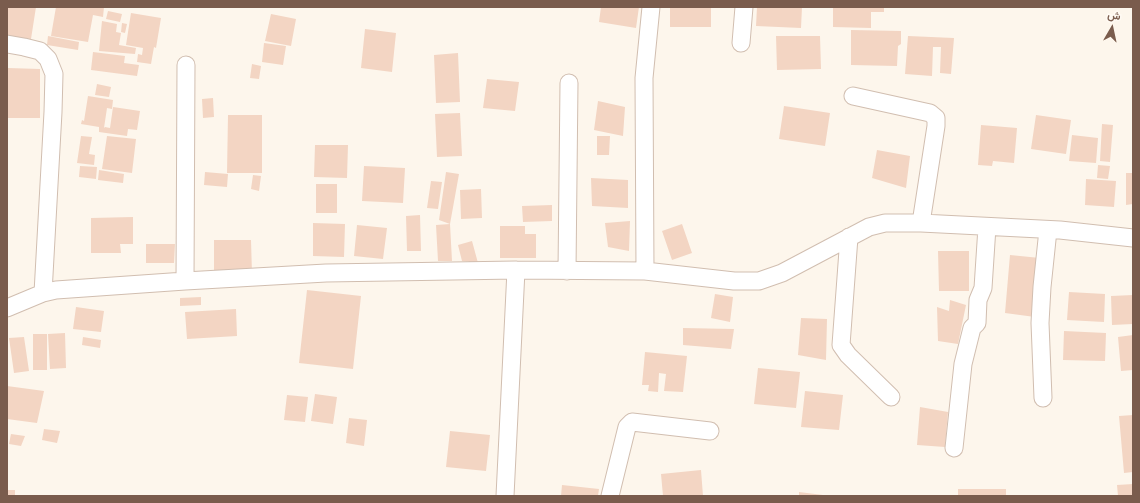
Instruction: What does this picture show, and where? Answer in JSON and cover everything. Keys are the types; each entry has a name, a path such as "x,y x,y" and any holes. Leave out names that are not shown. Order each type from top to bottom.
{"street":[{"path":"645,271 644,78 651,7"},
{"path":"741,43 744,7"},
{"path":"7,44 24,46 40,51 48,58 54,74 43,293"},
{"path":"185,281 186,65"},
{"path":"567,271 569,83"},
{"path":"853,96 930,113 936,118 921,223"},
{"path":"7,308 43,293 56,290 326,273 516,270 645,271 734,281 759,281 782,273 869,227 885,223 921,223 1048,230 1133,238"},
{"path":"954,448 963,364 972,328 977,322 978,300 983,288 987,227"},
{"path":"1043,398 1040,323 1048,230"},
{"path":"849,237 841,345 848,355 891,397"},
{"path":"505,496 516,270"},
{"path":"610,496 627,427 632,422 710,431"}],"building":[{"path":"7,7 36,7 31,39 21,38 20,45 7,43"},
{"path":"56,7 104,7 103,17 93,15 88,42 51,36"},
{"path":"601,7 639,7 636,28 599,22"},
{"path":"670,7 711,7 711,27 670,27"},
{"path":"757,7 802,7 801,28 756,26"},
{"path":"833,7 884,7 884,12 871,12 871,28 833,27"},
{"path":"108,11 122,14 120,22 106,19"},
{"path":"131,13 161,18 156,48 154,47 151,64 137,62 138,54 142,55 143,48 126,45"},
{"path":"271,14 296,19 291,46 265,41"},
{"path":"102,21 117,24 116,32 121,33 119,45 136,48 135,54 99,51"},
{"path":"122,23 127,24 125,33 121,32"},
{"path":"365,29 396,33 392,72 361,68"},
{"path":"851,30 901,31 901,44 898,46 897,66 851,65"},
{"path":"48,36 79,42 78,50 47,45"},
{"path":"776,36 820,36 821,69 777,70"},
{"path":"908,36 954,38 951,74 940,73 941,47 933,47 932,76 905,74"},
{"path":"264,43 286,46 283,65 262,62"},
{"path":"93,52 125,56 124,63 139,65 137,76 91,70"},
{"path":"458,53 460,102 436,103 434,55"},
{"path":"252,64 261,66 259,79 250,78"},
{"path":"8,68 40,69 40,118 7,118"},
{"path":"487,79 519,82 515,111 483,108"},
{"path":"97,84 111,87 109,97 95,95"},
{"path":"88,96 113,100 112,109 107,108 104,128 110,128 113,107 140,111 137,130 128,129 127,136 99,132 99,127 81,124 82,120 84,121"},
{"path":"213,98 214,117 203,118 202,99"},
{"path":"598,101 625,107 623,136 594,130"},
{"path":"784,106 830,113 825,146 779,139"},
{"path":"460,113 462,156 437,157 435,114"},
{"path":"228,115 262,115 262,173 227,173"},
{"path":"1036,115 1071,120 1066,154 1031,149"},
{"path":"1102,124 1113,125 1110,162 1100,161"},
{"path":"981,125 1017,128 1014,163 993,161 992,166 978,165"},
{"path":"1072,135 1098,138 1096,163 1069,161"},
{"path":"81,136 92,137 89,154 95,155 94,165 77,163"},
{"path":"107,136 136,139 132,173 102,169"},
{"path":"597,136 610,136 609,155 597,155"},
{"path":"315,145 348,145 347,178 314,177"},
{"path":"877,150 910,156 906,188 872,178"},
{"path":"1098,165 1110,166 1108,179 1097,178"},
{"path":"80,166 97,167 96,179 79,177"},
{"path":"364,166 405,168 403,203 362,201"},
{"path":"99,170 124,174 123,183 98,180"},
{"path":"205,172 228,174 227,187 204,185"},
{"path":"446,172 459,174 450,224 439,220"},
{"path":"1126,173 1133,173 1133,204 1126,205"},
{"path":"253,175 261,176 259,191 251,189"},
{"path":"591,178 628,180 628,208 592,206"},
{"path":"1086,179 1116,181 1114,207 1085,205"},
{"path":"431,181 442,182 438,209 427,208"},
{"path":"316,184 337,184 337,213 316,213"},
{"path":"481,189 482,218 461,219 460,190"},
{"path":"552,205 552,221 523,222 522,206"},
{"path":"420,215 421,251 407,251 406,216"},
{"path":"133,217 133,244 120,244 121,253 91,253 91,218"},
{"path":"630,221 629,251 608,247 605,223"},
{"path":"313,223 345,224 344,257 313,256"},
{"path":"450,224 452,261 438,261 436,225"},
{"path":"682,224 692,253 672,260 662,231"},
{"path":"357,225 387,228 383,259 354,256"},
{"path":"500,226 525,226 525,234 536,234 536,258 500,258"},
{"path":"214,240 251,240 252,274 214,274"},
{"path":"472,241 478,263 462,261 458,245"},
{"path":"146,244 175,244 174,263 146,263"},
{"path":"938,251 969,251 969,291 939,291"},
{"path":"1010,255 1040,258 1035,317 1005,313"},
{"path":"307,290 361,296 353,369 299,363"},
{"path":"1069,292 1105,294 1104,322 1067,320"},
{"path":"715,294 733,297 730,322 711,318"},
{"path":"1133,295 1133,324 1112,325 1111,296"},
{"path":"201,297 201,305 180,306 180,298"},
{"path":"950,300 966,305 958,344 938,341 937,307 949,311"},
{"path":"76,307 104,311 101,332 73,329"},
{"path":"236,309 237,336 187,339 185,312"},
{"path":"801,318 827,319 826,360 798,355"},
{"path":"683,328 734,329 731,349 683,345"},
{"path":"1064,331 1106,333 1105,361 1063,360"},
{"path":"65,333 66,368 50,369 48,334"},
{"path":"33,334 47,334 47,370 33,370"},
{"path":"1133,335 1133,370 1121,371 1118,337"},
{"path":"24,337 29,371 14,373 9,338"},
{"path":"83,337 101,340 100,348 82,345"},
{"path":"645,352 687,356 683,392 664,391 666,374 659,373 658,392 648,391 649,385 642,385"},
{"path":"758,368 800,372 796,408 754,404"},
{"path":"7,386 44,391 37,423 7,419"},
{"path":"805,391 843,395 839,430 801,427"},
{"path":"315,394 337,397 333,424 311,421"},
{"path":"287,395 308,397 305,422 284,420"},
{"path":"920,407 948,412 945,447 917,445"},
{"path":"1133,415 1133,472 1124,473 1119,416"},
{"path":"349,418 367,420 364,446 346,443"},
{"path":"44,429 60,431 57,443 42,440"},
{"path":"450,431 490,435 486,471 446,467"},
{"path":"11,434 25,436 21,446 9,444"},
{"path":"701,470 703,496 663,496 661,474"},
{"path":"1133,484 1133,496 1118,496 1117,485"},
{"path":"562,485 599,489 598,496 561,496"},
{"path":"958,489 1006,489 1006,496 958,496"},
{"path":"7,490 15,490 15,496 7,496"},
{"path":"799,492 823,495 823,496 799,496"}]}
